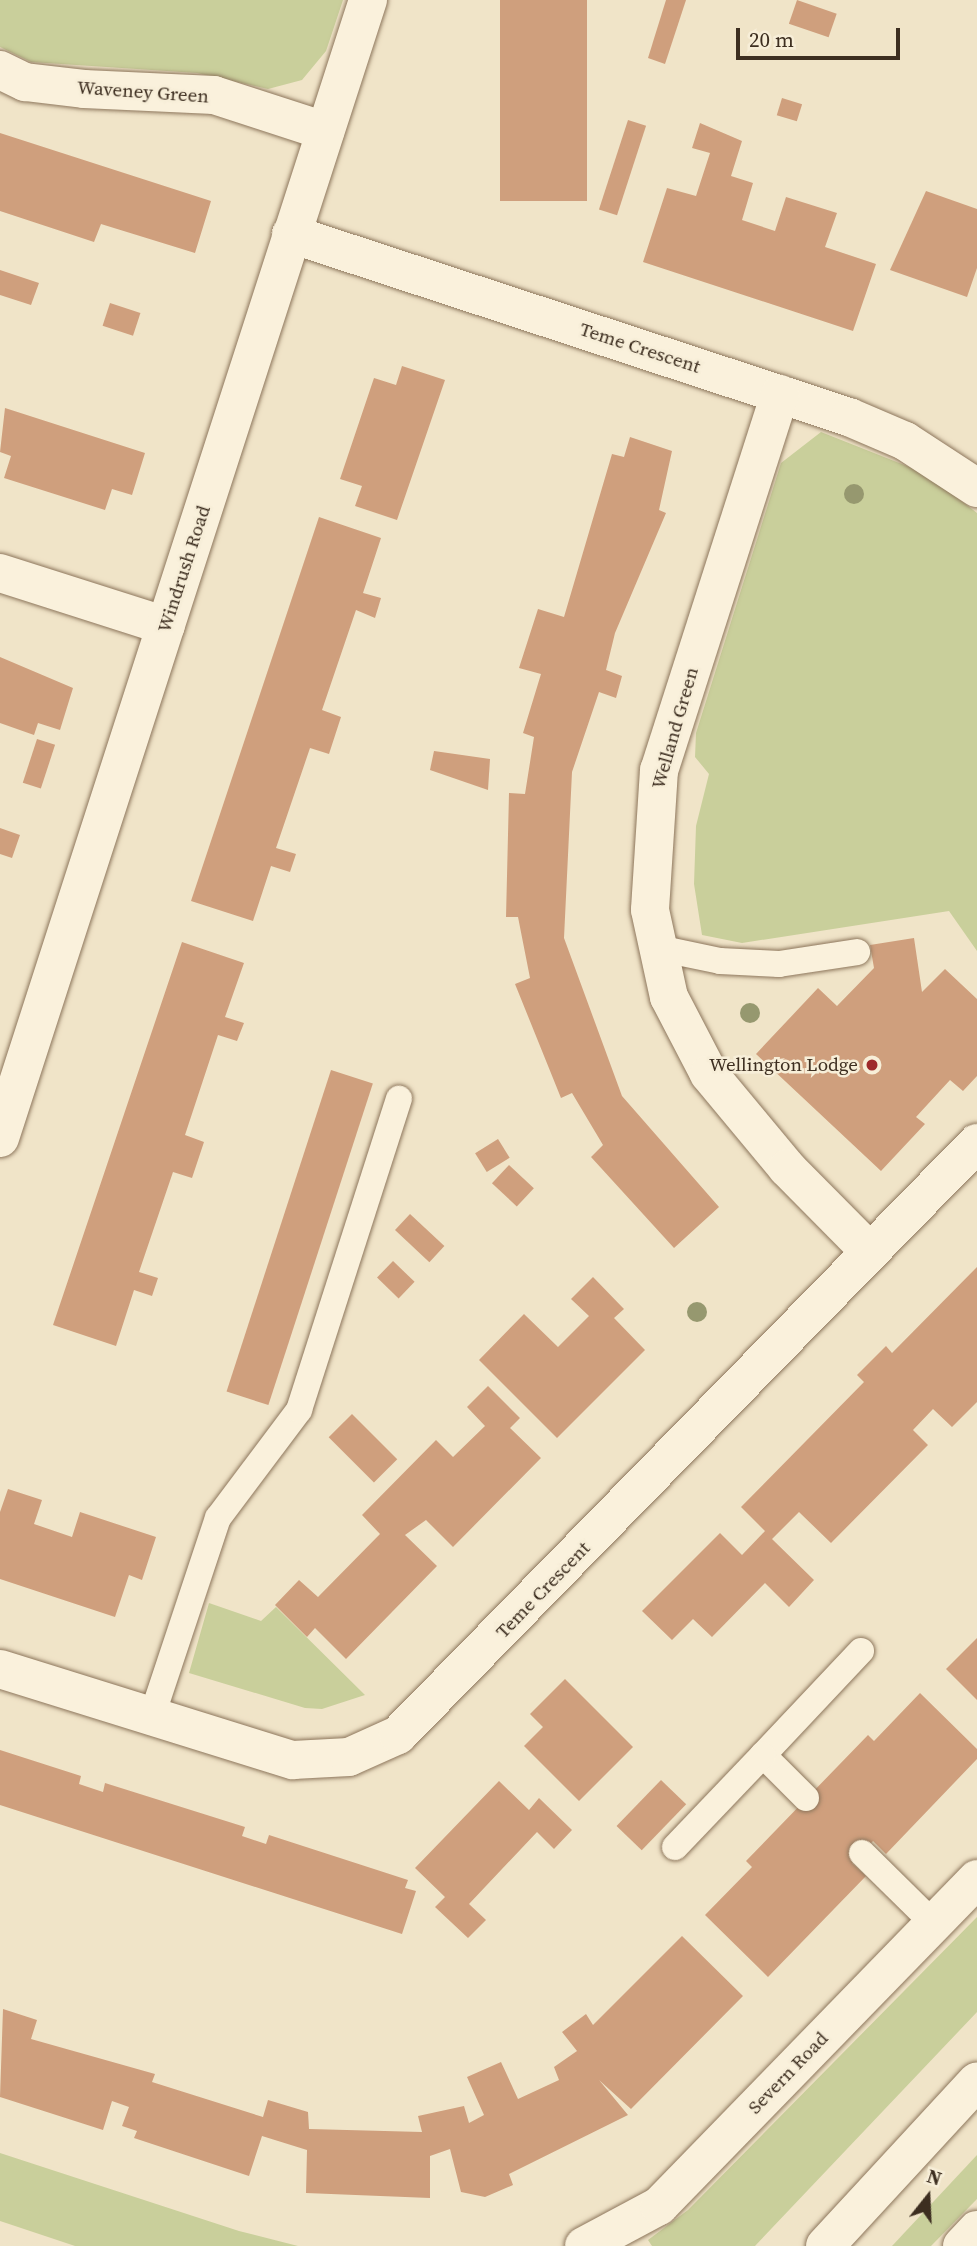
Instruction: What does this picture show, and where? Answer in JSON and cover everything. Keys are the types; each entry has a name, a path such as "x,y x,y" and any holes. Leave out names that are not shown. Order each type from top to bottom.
{"street":[{"name":"Windrush Road","path":"2,1128 368,0"},
{"name":"Waveney Green","path":"0,70 25,82 85,89 214,95 325,131"},
{"name":"Teme Crescent","path":"291,234 780,394 905,441 977,488"},
{"name":"Welland Green","path":"780,394 659,770 650,910 669,996 709,1074 787,1168 870,1252"},
{"path":"0,573 166,626"},
{"name":"Teme Crescent","path":"0,1669 293,1760 349,1757 398,1735 976,1146"},
{"name":"Severn Road","path":"584,2246 659,2206 977,1880"},
{"path":"825,2246 977,2081"},
{"path":"962,2246 977,2230"}],"lane":[{"path":"658,948 720,961 779,964 857,952"},
{"path":"152,1716 218,1518 299,1410 400,1099"},
{"path":"674,1847 861,1651"},
{"path":"763,1755 806,1798"},
{"path":"862,1853 934,1924"}],"green space":[{"path":"0,0 343,0 326,51 302,80 268,89 197,73 31,62 0,47"},
{"path":"821,432 927,474 977,513 977,951 949,911 742,943 702,935 694,884 696,826 709,774 695,757 696,733 781,463"},
{"path":"209,1603 261,1621 276,1607 365,1695 322,1709 305,1708 189,1673"},
{"path":"977,1917 977,2012 755,2246 652,2246 648,2240 688,2210"},
{"path":"0,2153 239,2231 298,2246 75,2246 0,2221"},
{"path":"977,2155 977,2199 931,2246 892,2246"}],"building":[{"path":"500,0 587,0 587,201 500,201"},
{"path":"666,0 686,0 665,64 648,58"},
{"path":"797,0 837,14 829,37 789,24"},
{"path":"782,98 802,104 797,121 777,115"},
{"path":"628,120 646,126 617,215 599,209"},
{"path":"700,123 742,141 731,176 753,183 742,220 775,231 786,197 837,213 825,247 876,264 853,331 643,262 667,188 696,196 710,153 692,148"},
{"path":"0,133 211,201 195,253 101,224 94,242 0,211"},
{"path":"926,191 977,209 977,268 967,297 890,270"},
{"path":"0,270 39,283 31,305 0,295"},
{"path":"110,303 140,313 133,336 103,326"},
{"path":"402,366 445,380 397,520 355,506 362,486 340,479 374,378 396,385"},
{"path":"5,408 145,453 132,495 112,489 105,510 4,478 11,456 0,452"},
{"path":"630,437 672,451 659,510 666,513 615,633 606,670 622,676 616,698 599,692 572,772 564,938 622,1096 719,1207 674,1248 591,1157 603,1145 572,1093 561,1098 515,984 530,978 518,917 506,917 509,793 525,794 534,737 523,733 541,674 519,668 538,609 564,617 612,454 624,457"},
{"path":"319,517 381,538 363,593 381,598 375,618 356,610 322,710 341,717 329,754 310,748 276,848 296,854 290,872 271,866 253,921 191,901"},
{"path":"0,657 73,688 60,730 38,723 34,735 0,723"},
{"path":"37,739 55,745 41,789 23,783"},
{"path":"434,751 490,759 488,790 430,770"},
{"path":"0,828 20,835 12,858 0,854"},
{"name":"Wellington Lodge","path":"914,938 922,992 945,969 977,999 977,1076 963,1091 950,1080 916,1117 925,1124 881,1171 756,1054 818,988 837,1006 874,968 870,945"},
{"path":"182,942 244,963 225,1017 244,1023 237,1041 218,1035 185,1135 204,1142 192,1178 173,1172 139,1272 158,1278 152,1296 134,1290 116,1346 53,1325"},
{"path":"331,1070 373,1084 268,1405 227,1391"},
{"path":"498,1139 510,1158 487,1172 475,1153"},
{"path":"509,1165 534,1188 517,1206 492,1183"},
{"path":"410,1214 444,1246 429,1262 395,1230"},
{"path":"393,1261 415,1282 399,1298 377,1278"},
{"path":"977,1267 977,1402 952,1427 933,1409 913,1430 928,1445 831,1543 799,1512 772,1539 814,1580 789,1607 765,1583 712,1637 693,1619 672,1640 642,1611 720,1533 742,1555 765,1531 741,1507 864,1382 857,1375 886,1346 892,1353"},
{"path":"593,1277 624,1309 614,1318 645,1350 557,1438 479,1360 524,1314 558,1347 589,1316 571,1299"},
{"path":"488,1386 520,1418 510,1428 541,1458 453,1547 426,1520 405,1535 437,1566 346,1659 315,1628 307,1637 275,1605 299,1580 318,1597 380,1534 362,1515 436,1440 453,1457 485,1426 467,1407"},
{"path":"352,1414 397,1459 374,1483 329,1437"},
{"path":"8,1489 42,1500 34,1524 72,1537 80,1512 156,1537 142,1580 129,1575 115,1617 0,1579 0,1512"},
{"path":"977,1638 977,1700 946,1669"},
{"path":"565,1679 633,1747 579,1801 524,1746 543,1727 530,1714"},
{"path":"920,1693 977,1749 977,1759 886,1854 873,1841 852,1863 866,1876 768,1977 705,1915 752,1867 746,1861 868,1735 874,1741"},
{"path":"0,1750 81,1776 79,1784 103,1792 105,1783 245,1827 242,1836 266,1844 269,1835 408,1880 405,1888 416,1891 402,1934 0,1805"},
{"path":"661,1780 686,1804 642,1850 617,1826"},
{"path":"499,1781 529,1810 539,1798 572,1830 554,1849 537,1832 469,1904 486,1920 468,1938 435,1907 445,1897 415,1868"},
{"path":"682,1936 743,1996 631,2109 599,2080 628,2115 509,2174 513,2185 485,2197 461,2192 450,2149 430,2156 430,2198 306,2193 307,2150 262,2136 249,2176 134,2138 137,2131 122,2126 129,2107 112,2101 103,2130 0,2097 3,2009 37,2020 31,2039 155,2074 152,2082 263,2117 268,2100 308,2112 309,2129 422,2132 418,2116 464,2106 469,2123 484,2115 467,2077 501,2062 518,2099 559,2080 554,2067 577,2051 562,2032 586,2014 593,2025"}],"place":[{"name":"Wellington Lodge","path":"872,1065"}]}
